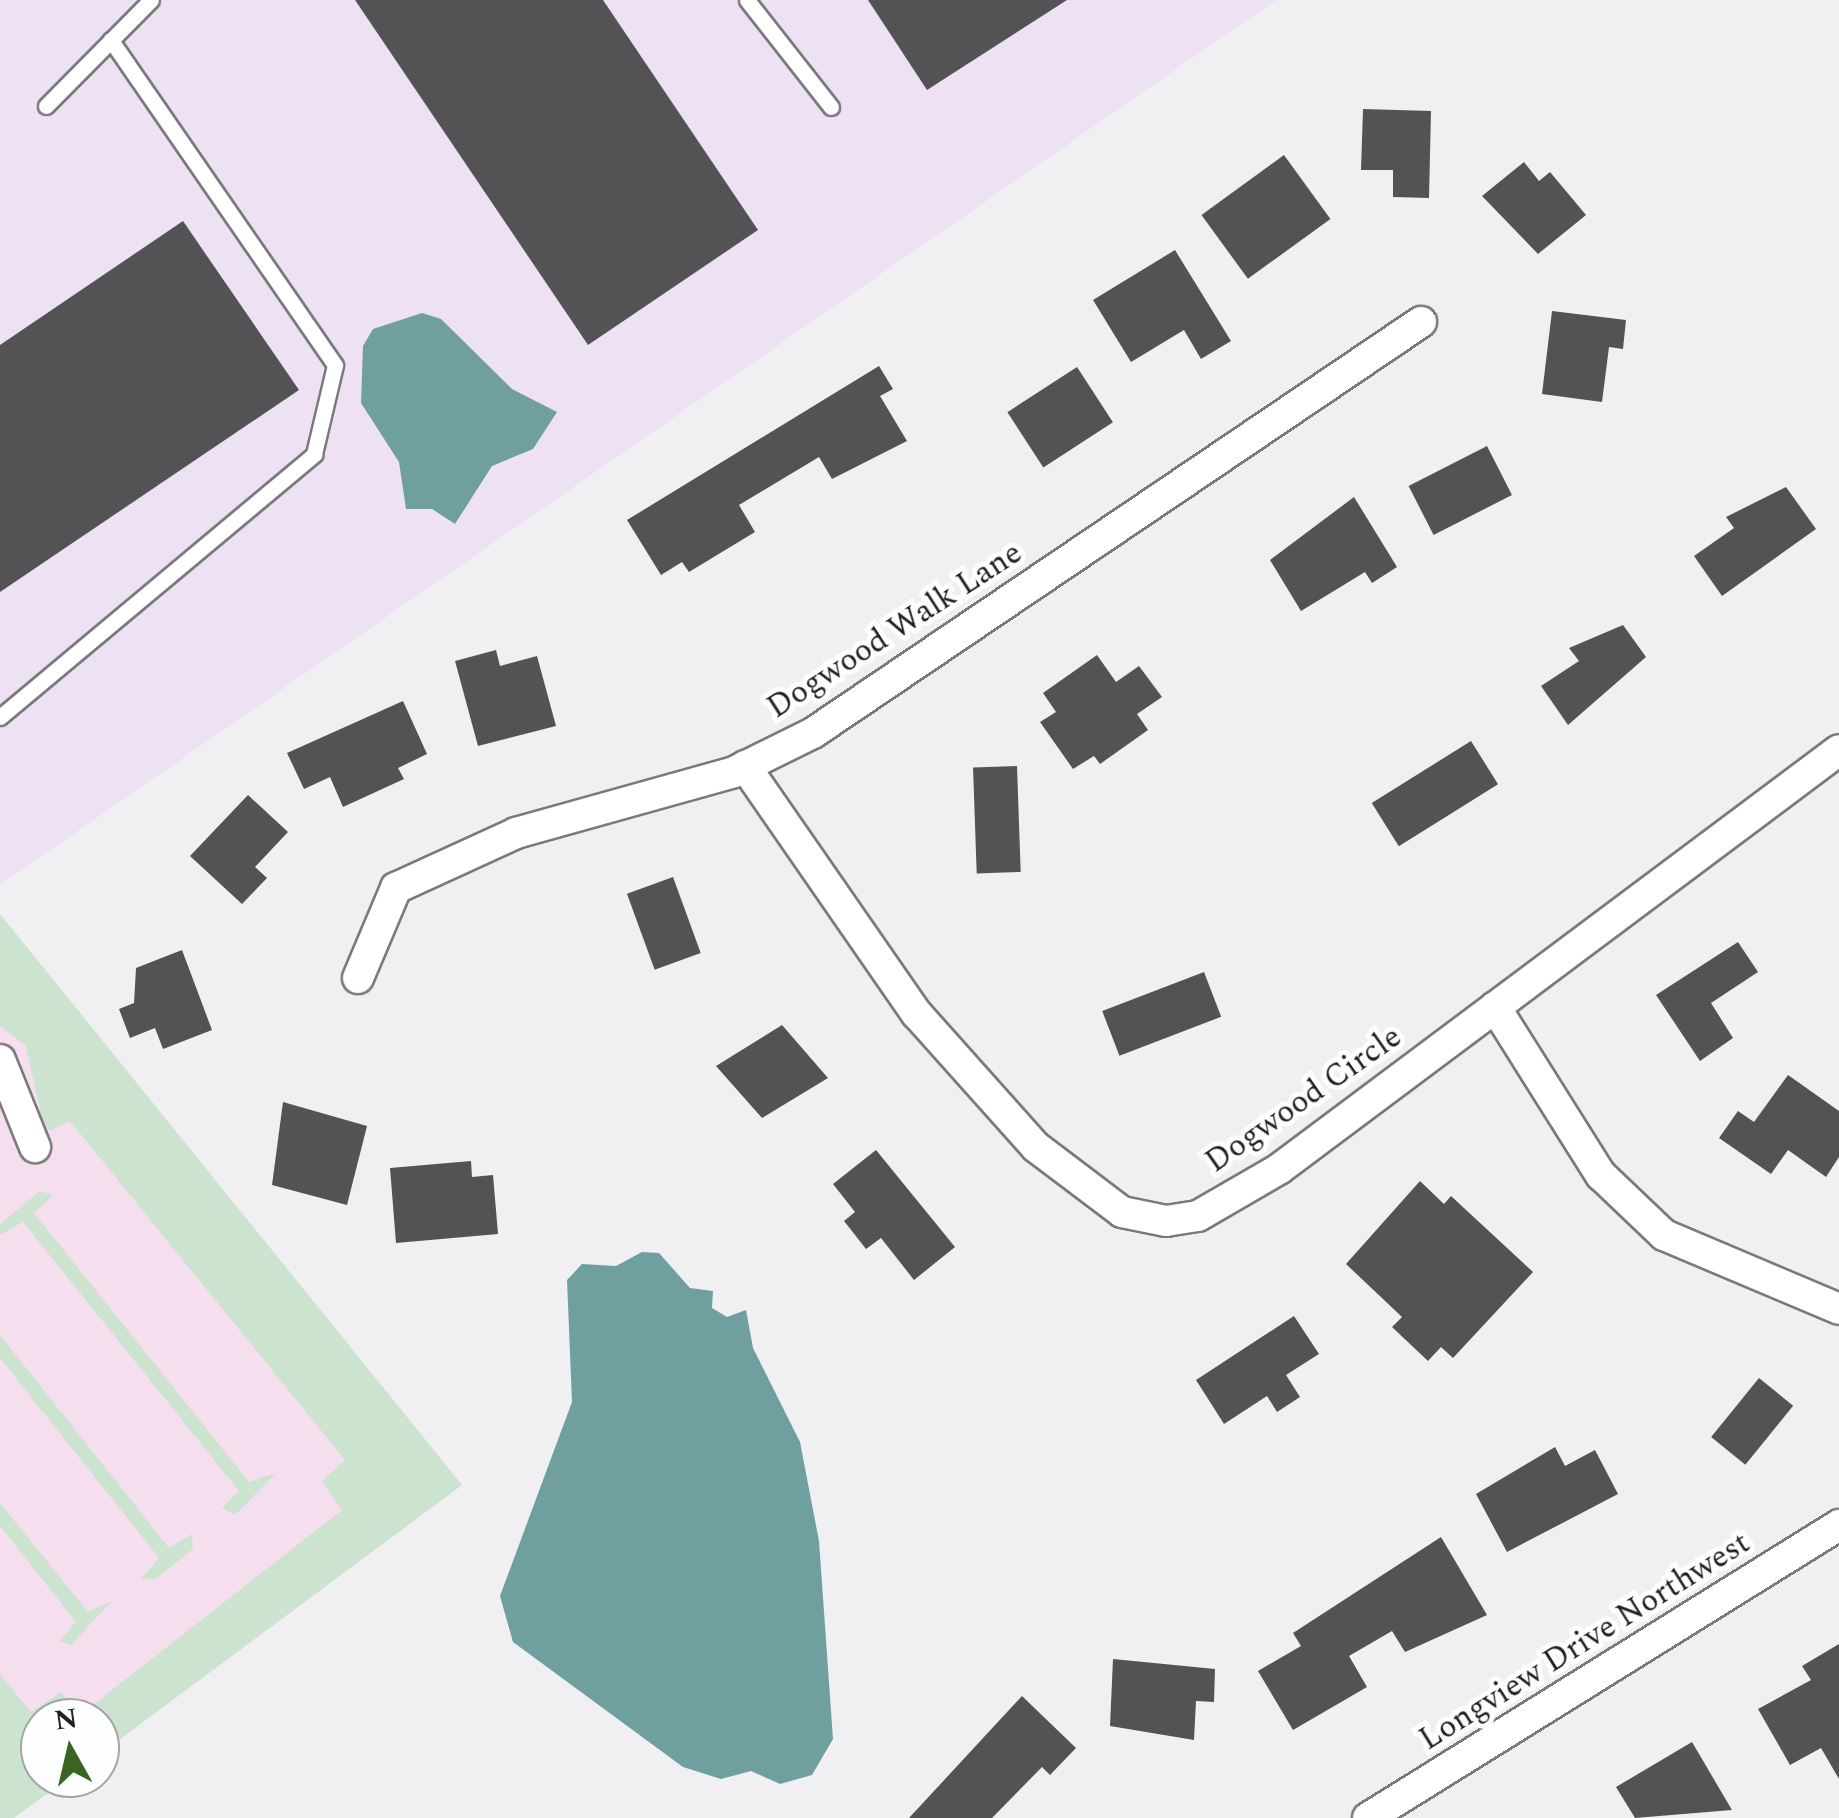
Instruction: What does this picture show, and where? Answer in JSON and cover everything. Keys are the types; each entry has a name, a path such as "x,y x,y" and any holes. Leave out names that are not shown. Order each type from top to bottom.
{"street":[{"name":"Dogwood Walk Lane","path":"358,978 396,888 516,833 746,766 813,734 1421,322"},
{"name":"Dogwood Circle","path":"746,766 918,1014 1036,1148 1122,1212 1198,1216 1279,1169 1839,750"},
{"path":"1494,1007 1601,1175 1664,1235 1839,1309"},
{"path":"0,1060 35,1147"},
{"name":"Longview Drive Northwest","path":"1368,1818 1839,1524"}],"lane":[{"path":"46,106 150,0"},
{"path":"747,0 831,106"},
{"path":"0,717 314,454 335,366 111,40"}],"shaded area":[{"path":"0,0 1276,0 0,885"},
{"path":"0,914 462,1485 120,1739 120,1698 20,1698 20,1798 41,1798 14,1818 0,1818"}],"green space":[{"path":"0,914 462,1485 120,1739 120,1698 102,1698 342,1510 322,1481 345,1460 70,1121 49,1131 43,1123 26,1046 0,1026"},
{"path":"40,1191 53,1195 34,1213 249,1482 276,1473 235,1515 222,1508 239,1491 23,1222 0,1235 0,1224"},
{"path":"0,1335 169,1548 192,1534 193,1549 157,1578 140,1580 159,1558 0,1358"},
{"path":"0,1503 88,1612 112,1601 71,1645 59,1641 76,1622 0,1526"},
{"path":"0,1674 20,1699 20,1798 41,1798 14,1818 0,1818"}],"water":[{"path":"422,313 441,319 512,389 557,412 533,449 492,466 455,524 432,509 406,509 399,462 361,403 363,346 373,329"},
{"path":"642,1252 659,1253 690,1288 713,1291 712,1308 727,1317 746,1310 753,1348 800,1442 819,1541 833,1739 812,1775 780,1784 751,1771 721,1779 683,1767 513,1642 500,1596 572,1402 567,1280 582,1264 616,1266"}],"building":[{"path":"355,0 603,0 758,230 588,345"},
{"path":"868,0 1067,0 927,90"},
{"path":"1363,109 1431,111 1429,198 1393,197 1393,170 1361,170"},
{"path":"1284,155 1330,219 1248,279 1201,215"},
{"path":"1524,162 1539,181 1550,172 1586,215 1538,254 1482,196"},
{"path":"183,221 299,390 0,592 0,345"},
{"path":"1175,250 1231,341 1201,359 1184,330 1131,362 1093,300"},
{"path":"1552,311 1626,320 1623,349 1609,347 1602,402 1542,394"},
{"path":"879,366 893,389 880,396 907,441 832,479 819,457 739,505 755,532 689,572 682,562 661,575 627,520"},
{"path":"1077,367 1113,422 1043,468 1007,412"},
{"path":"1487,446 1512,495 1434,535 1409,486"},
{"path":"1786,487 1816,529 1722,596 1694,556 1734,528 1726,517"},
{"path":"1354,497 1397,567 1372,583 1365,572 1301,611 1270,560"},
{"path":"1623,625 1646,657 1568,725 1541,686 1579,661 1569,648"},
{"path":"496,650 500,666 537,656 556,726 478,746 455,661"},
{"path":"1097,655 1116,682 1139,666 1162,697 1137,714 1148,730 1100,764 1094,756 1073,769 1040,722 1056,712 1043,693"},
{"path":"403,701 427,754 398,768 404,779 343,807 330,777 304,789 287,753"},
{"path":"1471,741 1498,784 1399,846 1372,803"},
{"path":"1017,766 1021,872 977,873 973,768"},
{"path":"248,795 288,832 255,867 267,878 242,904 190,856"},
{"path":"673,877 701,953 655,970 627,894"},
{"path":"1738,942 1758,972 1711,1003 1733,1038 1700,1061 1656,995"},
{"path":"182,950 212,1030 163,1049 155,1028 130,1038 119,1009 134,1003 136,968"},
{"path":"1204,972 1221,1017 1119,1056 1102,1011"},
{"path":"782,1025 828,1078 762,1118 716,1066"},
{"path":"1788,1075 1839,1111 1839,1157 1826,1177 1788,1150 1771,1174 1719,1138 1738,1111 1754,1122"},
{"path":"283,1102 367,1126 347,1205 272,1185"},
{"path":"876,1150 955,1247 914,1280 881,1238 866,1249 844,1221 855,1212 833,1184"},
{"path":"471,1161 472,1177 493,1175 498,1234 396,1243 390,1168"},
{"path":"1420,1181 1444,1204 1451,1196 1533,1272 1453,1358 1441,1347 1428,1361 1392,1327 1402,1317 1346,1264"},
{"path":"1294,1316 1319,1354 1286,1375 1300,1397 1277,1412 1267,1396 1224,1424 1196,1380"},
{"path":"1759,1378 1793,1406 1745,1465 1711,1437"},
{"path":"1555,1447 1565,1466 1595,1450 1618,1494 1507,1552 1476,1494"},
{"path":"1441,1537 1487,1615 1405,1652 1392,1631 1349,1656 1367,1687 1293,1730 1258,1671 1301,1646 1293,1633"},
{"path":"1839,1644 1839,1779 1821,1748 1790,1765 1758,1709 1811,1680 1802,1666"},
{"path":"1113,1659 1215,1669 1214,1702 1196,1701 1194,1740 1110,1726"},
{"path":"1022,1696 1076,1748 1050,1775 1042,1767 992,1818 909,1818"},
{"path":"1692,1742 1732,1810 1635,1818 1616,1787"}]}
